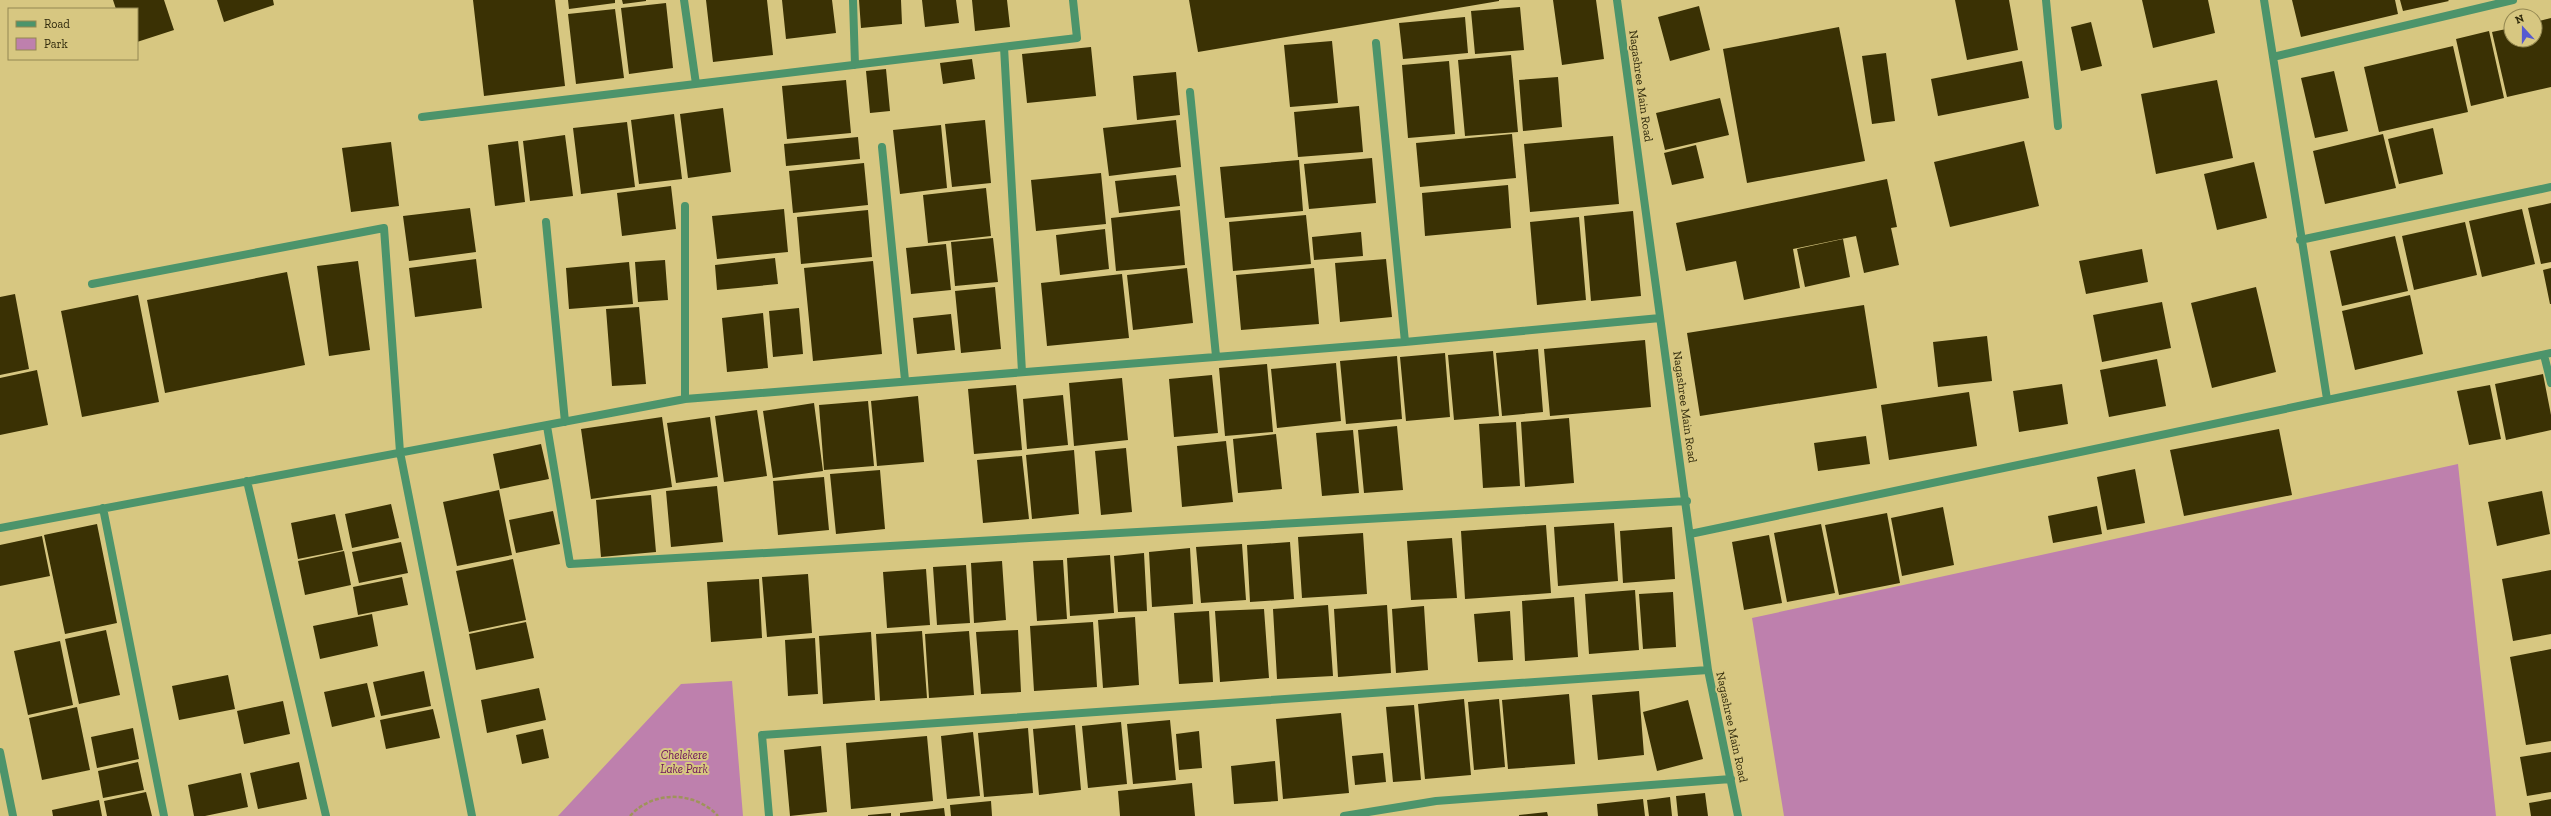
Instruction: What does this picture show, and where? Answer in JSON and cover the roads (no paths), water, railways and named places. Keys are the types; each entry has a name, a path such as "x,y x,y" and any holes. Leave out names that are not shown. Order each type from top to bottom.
{"street":[{"path":"684,0 696,84"},
{"path":"852,0 856,65"},
{"path":"422,117 1077,38 1073,0"},
{"name":"Nagashree Main Road","path":"1617,0 1708,670 1738,816"},
{"path":"2046,0 2058,126"},
{"path":"2264,0 2300,240 2326,399"},
{"path":"2273,57 2513,0"},
{"path":"1376,43 1405,342"},
{"path":"1004,47 1022,372"},
{"path":"1190,92 1216,356"},
{"path":"882,147 905,380"},
{"path":"2300,240 2551,187"},
{"path":"685,206 685,399"},
{"path":"546,222 565,422"},
{"path":"92,284 384,228 400,452 472,816"},
{"path":"0,528 685,399 905,380 1405,342 1660,318"},
{"path":"1690,534 2326,399 2548,354 2551,383"},
{"path":"547,426 570,564 1686,501"},
{"path":"247,481 326,816"},
{"path":"103,508 164,816"},
{"path":"768,816 762,735 1708,670"},
{"path":"0,752 13,816"},
{"path":"1344,816 1436,801 1731,779"}],"park label":[{"name":"Chelekere Lake Park","path":"684,762"}]}
